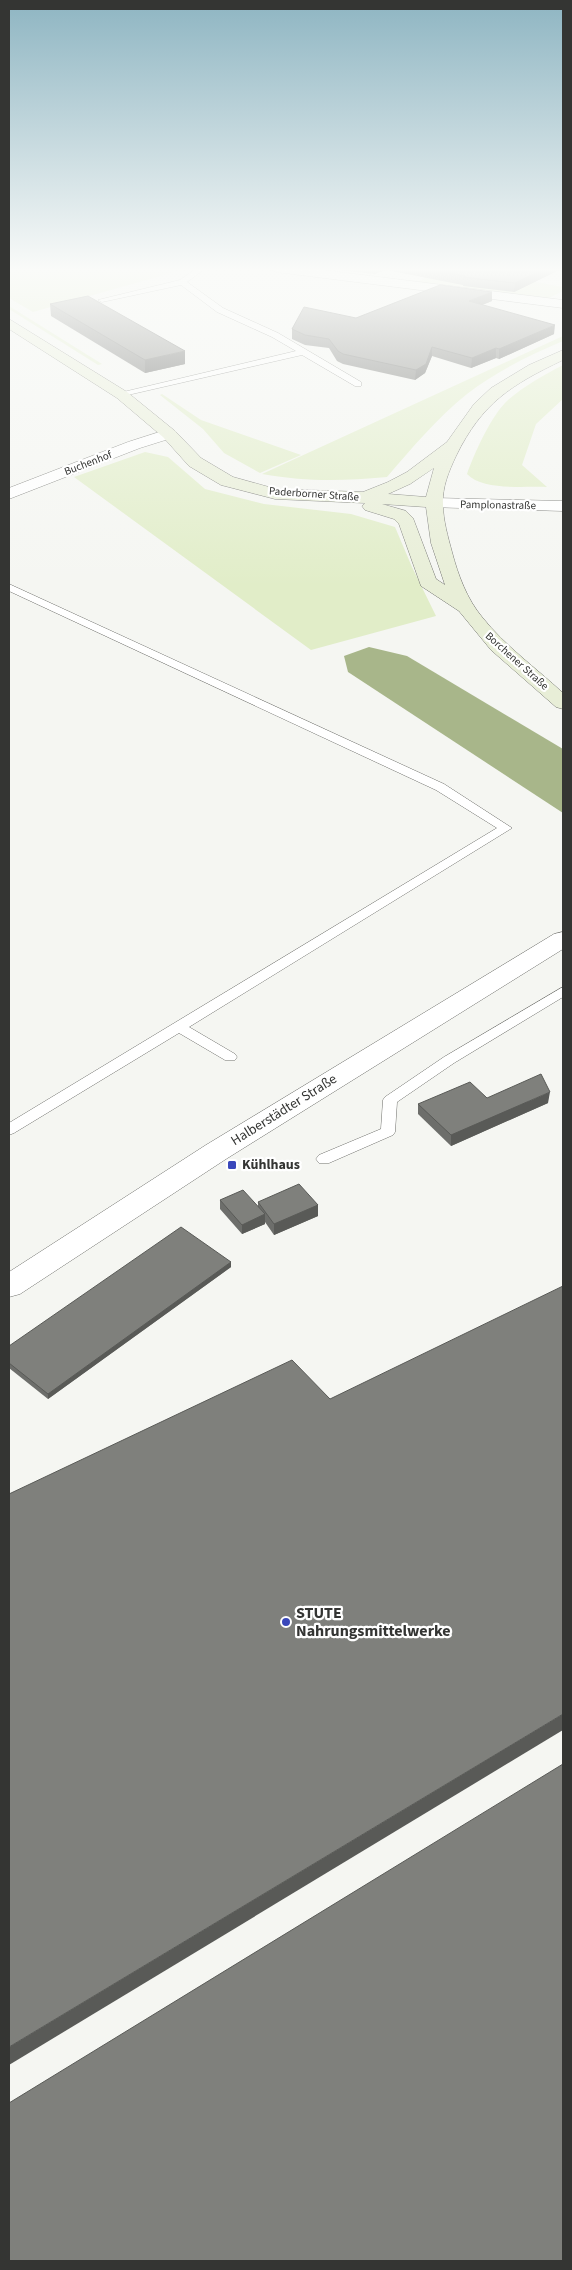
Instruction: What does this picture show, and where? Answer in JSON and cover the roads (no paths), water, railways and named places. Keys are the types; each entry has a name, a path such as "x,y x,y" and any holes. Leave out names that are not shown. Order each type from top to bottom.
{"main road":[{"name":"Paderborner Straße","path":"91,374 122,394 169,434 195,462 227,481 275,494 434,503"},
{"name":"Borchener Straße","path":"523,374 488,398 453,443 435,488 434,503 442,548 465,607 484,632 563,702"},
{"path":"356,498 392,488 404,482 453,443"},
{"path":"275,494 295,499 364,504 387,509 400,515 407,522 428,582 465,607"}],"street":[{"name":"Buchenhof","path":"9,494 134,445 169,434"},
{"name":"Pamplonastraße","path":"434,503 563,506"},
{"name":"Halberstädter Straße","path":"9,1286 224,1147 563,939"}],"lane":[{"path":"122,394 208,374"},
{"path":"341,374 358,384"},
{"path":"9,587 440,787 506,828 9,1130"},
{"path":"324,1159 388,1132 390,1100 449,1060 563,991"},
{"path":"180,1026 230,1057"}],"place":[{"name":"Kühlhaus","path":"232,1165"},
{"name":"STUTE Nahrungsmittelwerke","path":"286,1622"}]}
